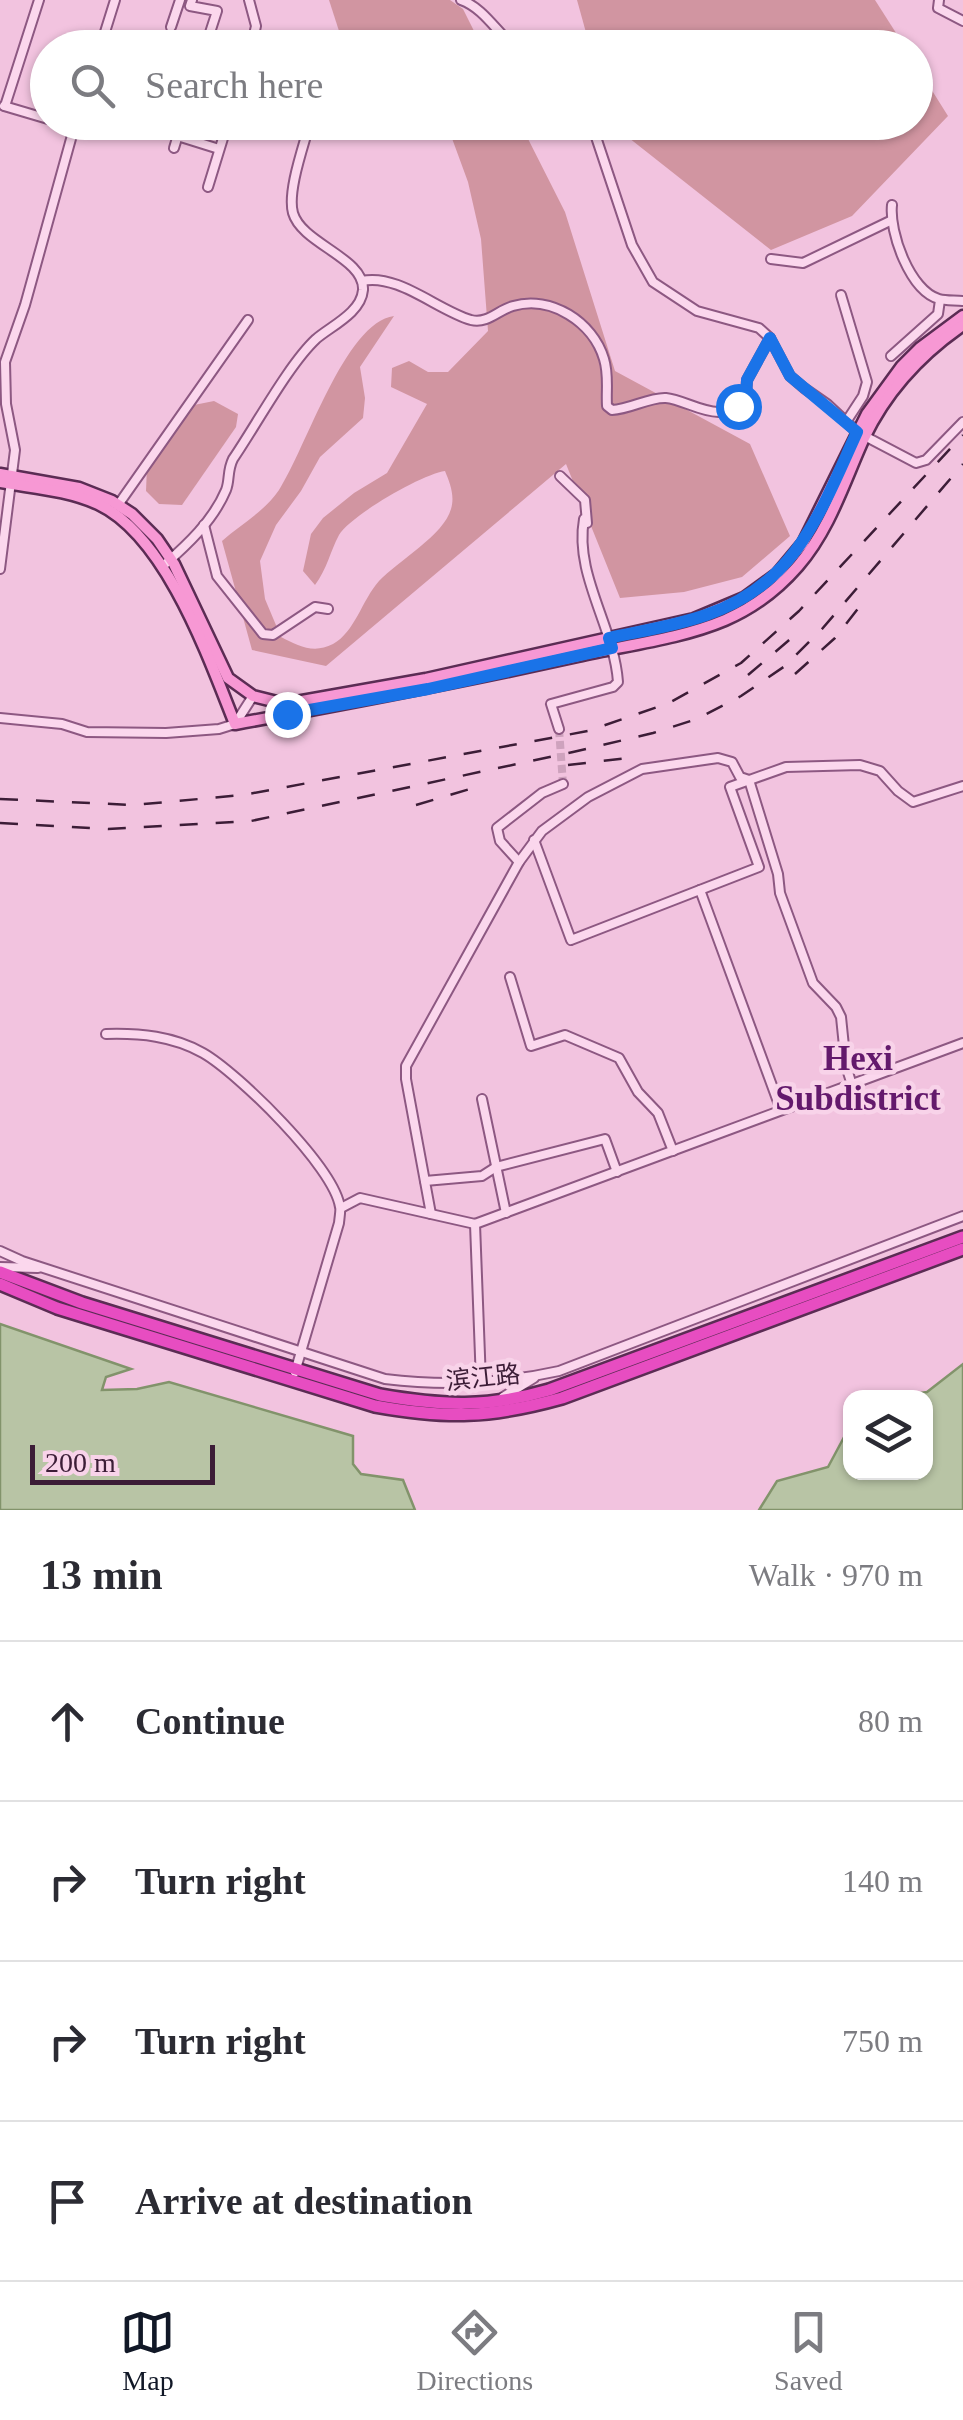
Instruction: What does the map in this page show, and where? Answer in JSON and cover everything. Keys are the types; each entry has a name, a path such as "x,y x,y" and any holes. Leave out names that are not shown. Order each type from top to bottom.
{"highway":[{"name":"滨江路","path":"0,1284 57,1308 294,1375 428,1404 493,1404 549,1390 963,1236"},
{"name":"滨江路","path":"0,1270 82,1303 375,1406 427,1415 476,1417 514,1412 562,1398 963,1249"}],"main road":[{"path":"6,479 79,488 118,505 150,530 228,678 253,696 285,704 710,625 750,607 794,571 818,540 861,434 902,366 963,316"},
{"path":"861,434 928,352 963,325"},
{"path":"6,479 74,495 105,508 141,535 167,562 235,724 428,689 610,643"}],"street":[{"path":"30,114 2,106 39,0"},
{"path":"106,30 115,0"},
{"path":"171,27 180,0"},
{"path":"192,0 190,6 217,12 211,30"},
{"path":"249,0 255,19 253,30"},
{"path":"461,0 472,4 495,30"},
{"path":"939,0 938,8 963,21"},
{"path":"0,569 6,479 15,450 6,404 5,362 71,140"},
{"path":"174,148 176,140"},
{"path":"193,140 219,149"},
{"path":"208,186 222,140"},
{"path":"167,562 204,525 228,487 226,472 233,460 307,349 360,300 362,281 356,270 304,231 293,213 292,198 306,140"},
{"path":"597,140 627,232 654,282 697,311 755,326 770,338 790,376 861,434 916,463 926,460 963,422"},
{"path":"892,205 890,221 913,275 928,293 940,300 963,301"},
{"path":"771,259 803,263 890,221"},
{"path":"362,281 380,281 474,321 530,302 568,314 597,340 608,377 607,406 612,410 628,410 663,398 701,411 734,408 746,397 747,380 770,338"},
{"path":"841,294 867,382 846,422"},
{"path":"891,356 938,314 940,300"},
{"path":"118,505 248,320"},
{"path":"560,476 581,494 588,508 588,572"},
{"path":"558,729 551,704 618,682 580,548 584,519"},
{"path":"204,525 218,576 263,634 273,635 315,607 328,608"},
{"path":"0,718 62,724 86,732 219,729 235,724 253,696"},
{"path":"431,1214 406,1066 534,840 588,797 642,770 724,759 732,762 740,777 749,780"},
{"path":"534,840 571,940 759,867 730,787 786,767 860,765 880,771 913,802 963,786"},
{"path":"749,780 778,874 780,893 813,983 839,1012 852,1085"},
{"path":"520,862 500,841 497,828 542,793 563,784"},
{"path":"700,890 782,1110"},
{"path":"510,977 531,1046 565,1034 619,1058 638,1092 658,1113 673,1151"},
{"path":"106,1034 163,1037 203,1053 238,1080 314,1156 340,1208 294,1375"},
{"path":"340,1208 360,1198 475,1224 963,1043"},
{"path":"482,1099 506,1213"},
{"path":"425,1181 482,1176 496,1166 606,1139 617,1172"},
{"path":"0,1251 385,1378 432,1384 538,1376 559,1370 963,1216"},
{"path":"475,1224 481,1382"},
{"path":"0,1270 47,1268"},
{"path":"493,1404 538,1376"}],"shaded area":[{"path":"329,0 450,0 463,9 474,30 339,30"},
{"path":"577,0 875,0 894,30 585,30"},
{"path":"933,92 948,116 933,132"},
{"path":"453,140 529,140 565,212 615,371 750,444 790,536 742,577 684,592 620,598 566,464 326,666 252,650 222,541 273,498 343,363 376,324 394,316 360,367 365,398 363,418 320,457 276,525 260,561 265,599 281,637 313,649 341,639 379,581 447,519 452,494 445,471 404,488 346,527 315,585 303,571 311,534 323,518 354,493 387,473 427,404 391,387 392,368 409,361 428,372 448,372 488,331 481,239 468,182"},
{"path":"632,140 925,140 852,216 771,250"},
{"path":"214,401 238,414 236,427 182,505 159,504 146,491 147,467 194,405"},
{"path":"0,1324 131,1369 106,1377 102,1390 137,1389 169,1382 353,1436 353,1464 361,1474 403,1480 415,1510 0,1510"},
{"path":"963,1364 963,1510 759,1510 777,1481 828,1467 843,1439 843,1480 933,1480 933,1390 930,1390"}],"tunnel":[{"path":"559,729 563,784"}],"railway":[{"path":"0,799 133,805 243,795 588,731 669,703 741,663 799,611 963,435"},
{"path":"0,823 108,829 251,821 573,752 697,719 785,666 822,629 963,464"},
{"path":"795,674 835,638 860,606"},
{"path":"748,675 801,630"},
{"path":"568,765 628,758"},
{"path":"416,805 470,789"}],"district":[{"name":"Hexi Subdistrict","path":"858,1078"}],"route":[{"path":"287,714 428,689 612,648 609,638 707,615 756,591 786,564 809,534 857,432 790,376 770,338 747,380 746,397 738,406"}]}
